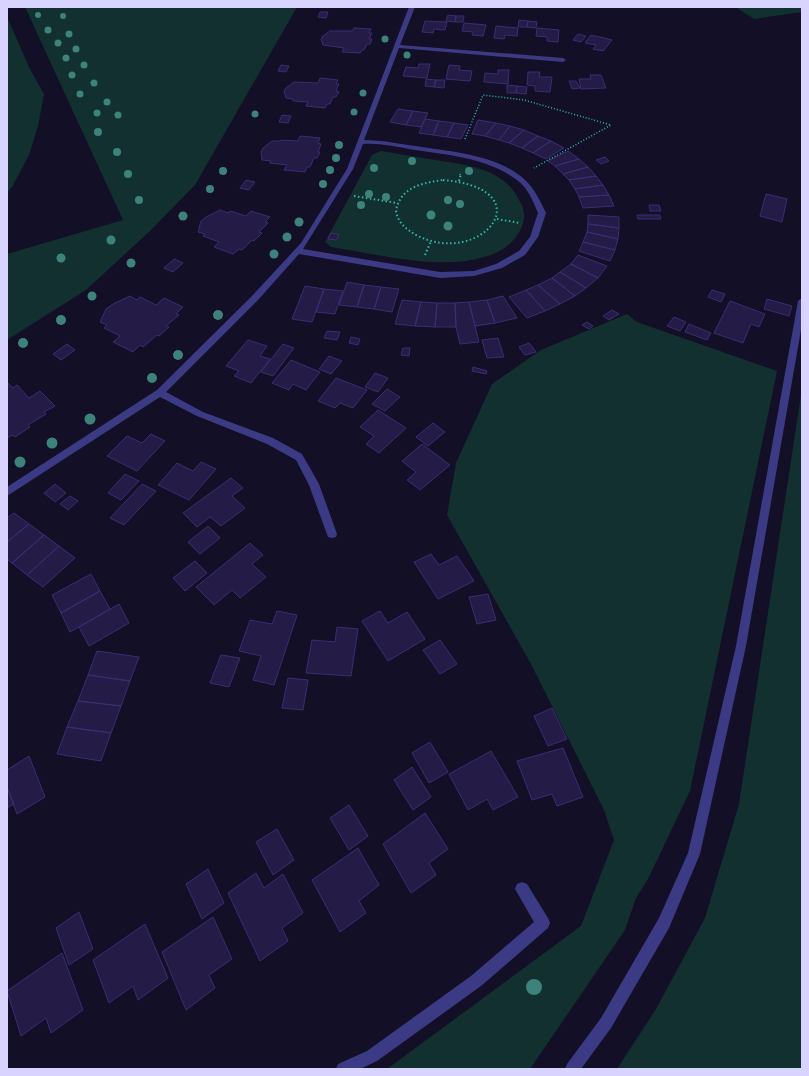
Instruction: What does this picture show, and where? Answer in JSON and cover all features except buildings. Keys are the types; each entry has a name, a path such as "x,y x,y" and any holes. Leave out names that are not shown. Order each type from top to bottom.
{"street":[{"path":"7,492 160,392 246,308 298,252 350,169 412,7"},
{"path":"396,46 563,60"},
{"path":"298,252 440,275 474,273 499,266 522,253 534,237 542,213 532,192 518,177 496,166 458,155 378,143 360,142"},
{"path":"572,1069 606,1023 660,930 694,854 741,646 802,302"},
{"path":"160,392 166,397 200,414 270,441 299,457 314,484 332,534"},
{"path":"343,1069 372,1056 476,980 543,924 522,889"}],"path":[{"path":"458,155 483,95 524,100 611,125 518,177"},
{"path":"443,180 459,181 473,185 486,192 494,200 498,209 497,219 491,228 480,236 465,241 448,243 431,241 414,235 402,226 396,214 397,203 403,194 414,187 427,182 443,180"},
{"path":"336,193 397,203"}],"green space":[{"path":"25,7 297,7 195,185 150,231 86,290 7,340 7,254 123,220"},
{"path":"735,7 802,7 802,12 754,19"},
{"path":"7,17 30,69 44,94 38,126 29,155 12,187 7,193"},
{"path":"381,151 471,166 494,175 504,181 512,189 524,212 522,226 516,237 502,250 496,253 466,261 427,262 331,247 325,242 372,155"},
{"path":"627,314 637,322 777,371 690,791 648,879 636,898 625,930 530,1069 387,1069 581,926 614,840 604,810 531,664 447,515 456,463 492,384 541,350"},
{"path":"802,388 802,1069 617,1069 656,1009 705,918 739,804"}]}
